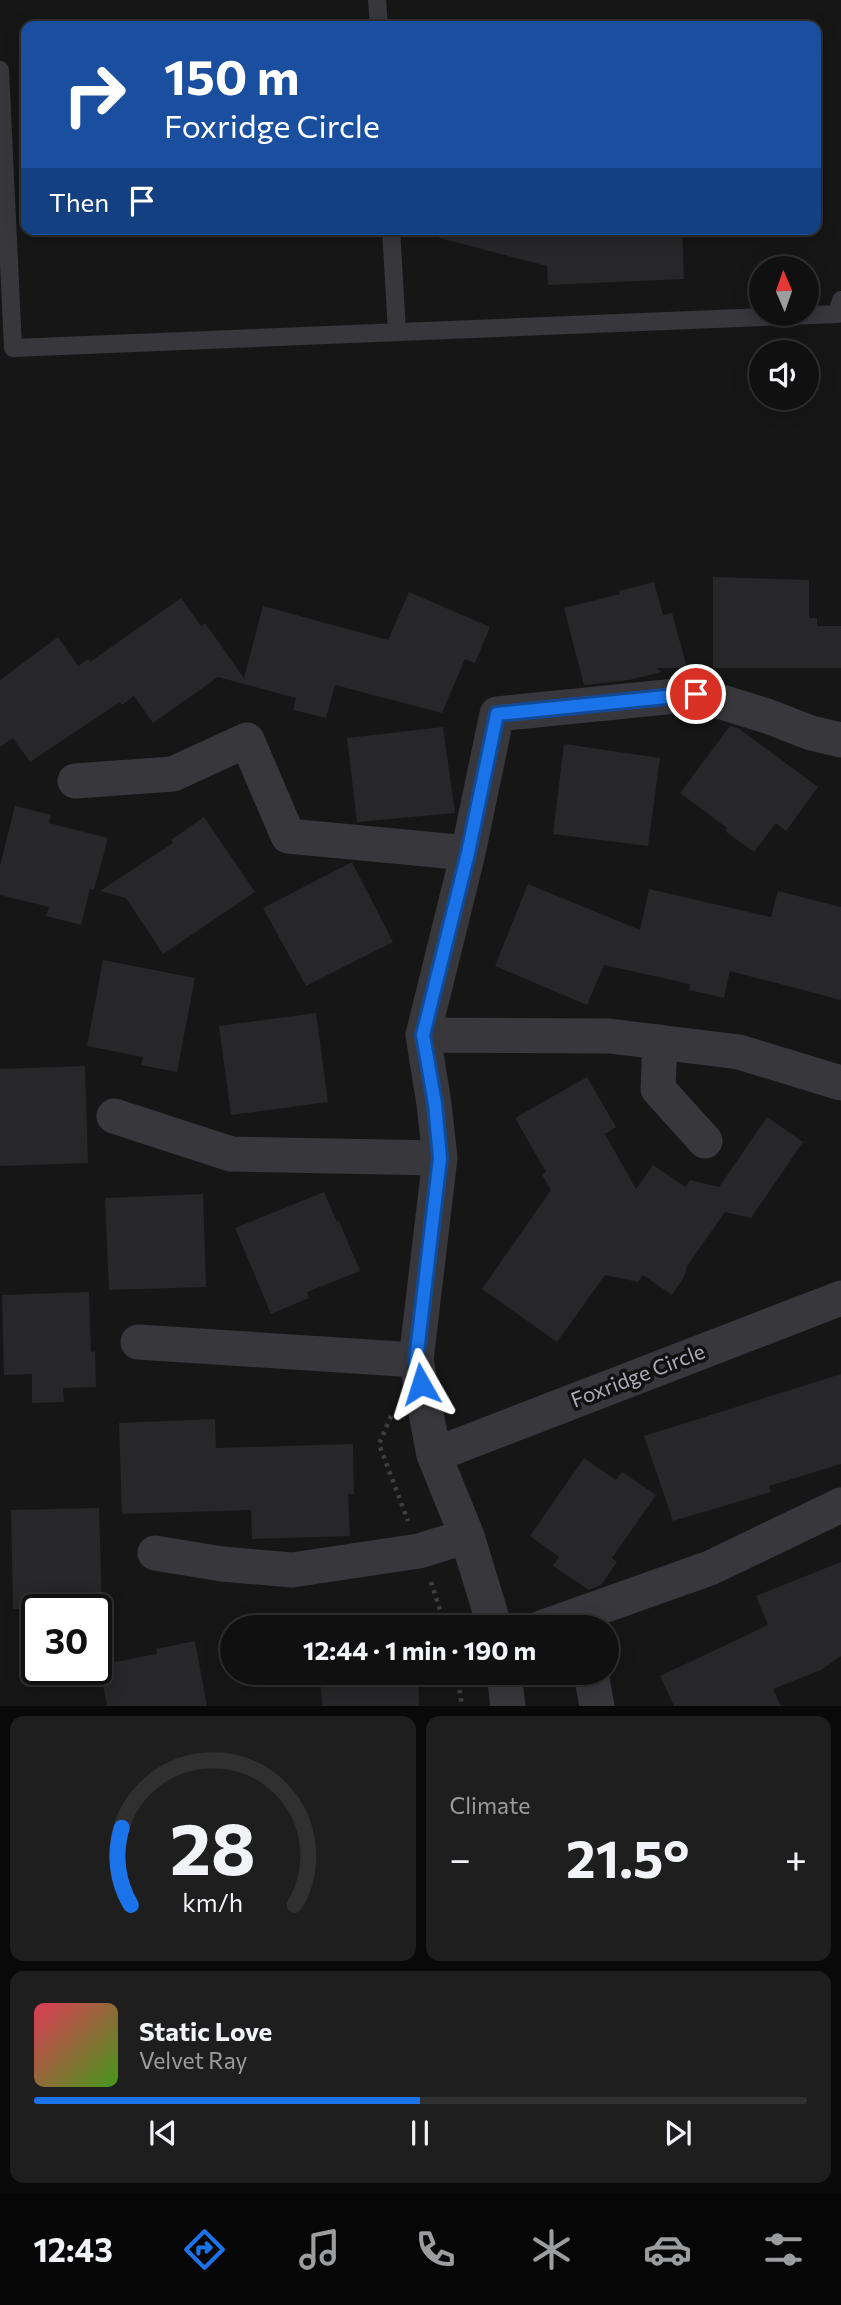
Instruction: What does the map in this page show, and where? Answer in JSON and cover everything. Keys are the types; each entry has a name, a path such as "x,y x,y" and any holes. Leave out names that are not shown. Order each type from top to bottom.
{"street":[{"path":"491,1615 467,1536 434,1455 416,1360 440,1158 435,1104 423,1035 468,853 497,714 696,694 811,733 841,740"},
{"path":"75,781 173,774 247,740 288,836 468,853"},
{"path":"423,1035 609,1037 660,1042 739,1052 841,1083"},
{"path":"660,1042 658,1089 705,1142"},
{"path":"114,1116 231,1154 440,1158"},
{"name":"Foxridge Circle","path":"434,1455 841,1298"},
{"path":"138,1342 416,1360"},
{"path":"594,1615 710,1568 841,1505"},
{"path":"155,1553 222,1564 292,1570 419,1550 467,1536"},
{"path":"505,1685 508,1706"},
{"path":"593,1685 597,1706"}],"lane":[{"path":"377,0 379,21"},
{"path":"0,70 13,348 837,314 841,300"},
{"path":"391,235 397,331"}],"path":[{"path":"395,1408 379,1444 443,1615"},
{"path":"459,1685 462,1706"}],"building":[{"path":"439,235 682,235 684,279 548,285 547,266 439,238"},
{"path":"713,577 809,580 809,618 817,618 817,626 841,626 841,668 713,668"},
{"path":"654,582 663,615 672,613 687,668 656,668 662,672 629,680 584,685 564,608"},
{"path":"409,592 490,627 475,663 465,659 442,713 335,685 326,718 293,710 296,698 218,677 153,723 134,696 122,705 120,702 30,762 13,738 0,747 0,680 58,637 78,666 88,659 90,662 181,598 201,626 205,623 244,678 263,606 388,640"},
{"path":"730,726 738,728 818,787 786,831 776,823 754,852 680,793"},
{"path":"443,727 455,813 357,822 347,738"},
{"path":"564,744 660,758 648,846 553,834"},
{"path":"15,806 51,815 49,823 108,838 81,925 46,916 49,907 0,895 0,866"},
{"path":"204,817 255,892 163,954 126,898 100,891 173,843 171,840"},
{"path":"352,862 393,942 306,986 263,908"},
{"path":"528,884 640,930 649,889 771,917 778,891 841,907 841,1000 730,971 724,998 689,990 690,984 604,965 587,1005 495,966"},
{"path":"103,960 195,978 177,1072 141,1065 143,1057 87,1046"},
{"path":"316,1013 328,1102 231,1115 219,1026"},
{"path":"85,1066 88,1163 0,1166 0,1069"},
{"path":"587,1077 616,1127 605,1134 636,1189 653,1165 685,1187 690,1180 719,1187 767,1117 803,1142 751,1218 725,1212 687,1266 684,1277 672,1295 643,1275 638,1282 605,1275 557,1342 482,1289 551,1190 542,1175 546,1172 515,1118"},
{"path":"324,1192 360,1271 307,1292 309,1298 271,1314 235,1228"},
{"path":"203,1194 206,1287 109,1290 105,1198"},
{"path":"89,1292 91,1352 95,1351 96,1387 63,1388 64,1402 32,1403 32,1374 4,1375 2,1295"},
{"path":"841,1374 841,1464 769,1486 771,1492 673,1521 644,1436"},
{"path":"215,1419 216,1448 353,1444 354,1494 348,1494 350,1536 252,1539 251,1510 122,1514 119,1423"},
{"path":"584,1458 616,1480 622,1472 656,1495 612,1558 617,1562 601,1585 589,1590 553,1566 559,1557 530,1536"},
{"path":"99,1508 102,1594 21,1594 21,1609 13,1609 11,1510"},
{"path":"841,1562 841,1656 821,1670 773,1689 781,1706 674,1706 660,1676 768,1625 756,1596"},
{"path":"195,1641 207,1706 107,1706 103,1685 112,1685 112,1663 157,1654 156,1649"},
{"path":"321,1685 418,1685 419,1706 322,1706"}],"route":[{"path":"421,1384 416,1360 440,1158 435,1104 423,1035 468,853 497,714 696,694"}]}
